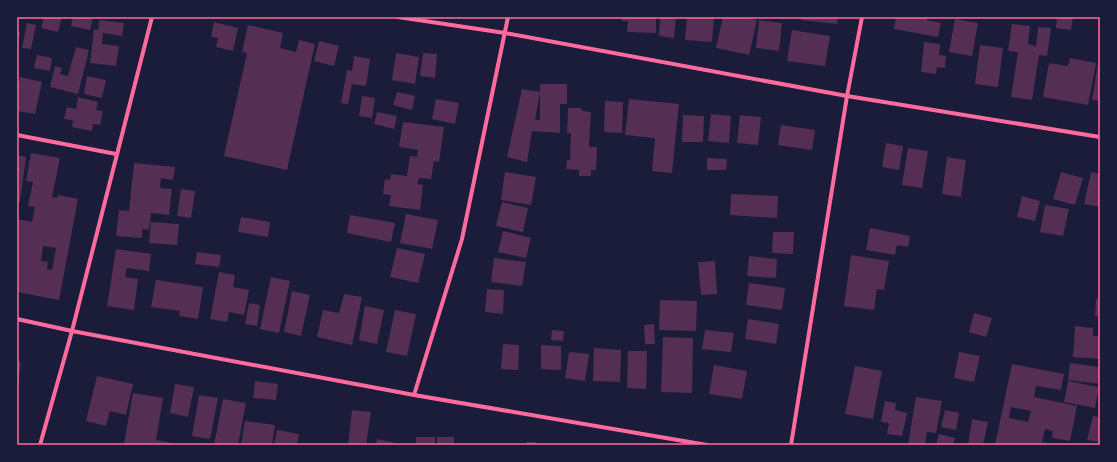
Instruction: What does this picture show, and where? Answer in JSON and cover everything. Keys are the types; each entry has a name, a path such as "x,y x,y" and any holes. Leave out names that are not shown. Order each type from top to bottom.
{"street":[{"path":"40,445 72,331 152,17"},
{"path":"398,17 505,33 847,96 1100,137"},
{"path":"414,395 462,238 508,17"},
{"path":"791,445 847,96 862,17"},
{"path":"17,135 116,154"},
{"path":"17,319 72,331 414,395 707,445"}],"building":[{"path":"44,17 62,17 58,32 41,28"},
{"path":"73,17 93,17 90,30 71,26"},
{"path":"622,17 656,17 656,33 627,32 628,21 622,21"},
{"path":"660,17 676,17 674,38 659,36"},
{"path":"687,17 714,17 712,42 685,40"},
{"path":"723,17 743,17 757,20 749,55 716,48"},
{"path":"802,17 838,17 837,24 801,20"},
{"path":"896,17 928,17 927,20 941,23 938,37 894,29"},
{"path":"1057,17 1073,17 1071,30 1056,28"},
{"path":"955,19 978,23 972,56 949,52"},
{"path":"99,20 124,23 122,36 103,33 102,44 119,46 116,66 90,63 94,29 98,30"},
{"path":"759,20 782,23 779,51 756,48"},
{"path":"214,22 238,28 233,51 216,47 218,38 211,37"},
{"path":"27,23 36,25 31,49 22,48"},
{"path":"1012,24 1030,26 1028,44 1036,46 1038,27 1051,28 1047,56 1039,55 1032,100 1011,97 1018,52 1008,51"},
{"path":"248,25 283,33 280,48 296,52 299,40 315,44 287,170 224,156 247,53 242,52"},
{"path":"792,30 830,36 825,66 787,61"},
{"path":"17,31 20,32 18,45 17,45"},
{"path":"319,41 339,46 334,66 314,61"},
{"path":"924,42 940,44 939,55 946,56 945,68 937,67 936,74 921,72"},
{"path":"980,45 1003,48 998,87 975,84"},
{"path":"76,47 89,50 78,94 50,87 55,66 62,68 60,74 68,76"},
{"path":"396,53 419,57 415,84 392,80"},
{"path":"423,53 437,54 435,78 420,76"},
{"path":"37,55 52,58 50,71 34,68"},
{"path":"354,56 370,59 366,86 352,84 348,104 341,103 347,70 352,71"},
{"path":"1070,58 1096,63 1088,105 1043,97 1049,63 1068,66"},
{"path":"1098,63 1100,63 1100,101 1092,100"},
{"path":"87,76 106,80 102,98 84,94"},
{"path":"20,77 42,82 35,114 17,111 17,90"},
{"path":"540,84 567,84 567,104 560,104 560,133 532,131 527,162 507,157 522,89 540,92","holes":["540,92 540,120 535,120"]},
{"path":"397,92 415,96 412,110 393,105"},
{"path":"362,96 375,98 372,118 359,116"},
{"path":"78,97 98,102 96,110 103,111 100,125 93,124 92,131 72,127 73,120 64,119 67,107 76,109"},
{"path":"436,99 459,103 455,124 432,119"},
{"path":"629,99 679,104 672,173 652,171 655,138 625,135"},
{"path":"605,101 623,102 622,133 604,132"},
{"path":"568,108 581,108 582,111 591,112 589,147 597,147 596,170 591,170 591,176 579,176 579,170 566,169 567,160 570,160 571,133 567,133"},
{"path":"377,112 397,116 394,129 374,124"},
{"path":"711,114 731,116 729,143 708,141"},
{"path":"683,115 704,116 703,142 682,142"},
{"path":"740,115 761,117 758,145 737,143"},
{"path":"403,122 444,127 439,162 434,161 431,179 419,178 417,184 423,185 420,210 389,206 391,195 383,194 385,179 390,180 391,174 407,176 410,156 417,157 418,150 399,147"},
{"path":"781,125 815,130 812,150 778,145"},
{"path":"886,143 903,146 899,170 882,167"},
{"path":"908,148 928,151 922,188 902,185"},
{"path":"31,153 60,158 52,197 57,198 58,195 78,199 59,300 17,292 17,219 32,222 35,207 28,206 33,182 26,181","holes":["43,246 56,248 52,270 47,269 48,262 41,261"]},
{"path":"17,155 26,157 20,202 17,201"},
{"path":"947,157 966,160 961,197 942,194"},
{"path":"707,158 727,159 726,170 707,170"},
{"path":"134,163 175,167 173,180 161,178 160,188 172,189 169,215 151,213 149,230 142,229 142,238 116,236 119,210 129,211"},
{"path":"505,172 536,177 531,205 501,200"},
{"path":"1061,172 1083,178 1075,205 1053,199"},
{"path":"1091,172 1100,174 1100,207 1084,204"},
{"path":"181,189 195,191 191,218 177,216"},
{"path":"731,194 778,196 777,218 730,215"},
{"path":"1022,196 1040,201 1035,221 1017,217"},
{"path":"502,202 528,208 523,232 496,226"},
{"path":"1045,205 1069,209 1063,236 1040,232"},
{"path":"406,214 438,220 432,249 400,243"},
{"path":"350,215 395,223 391,242 347,233"},
{"path":"241,217 270,222 268,237 238,232"},
{"path":"151,222 179,224 177,245 149,243"},
{"path":"870,228 910,236 908,247 897,245 895,255 866,250"},
{"path":"503,231 531,238 526,258 498,252"},
{"path":"773,232 794,232 793,254 772,253"},
{"path":"397,248 425,254 418,283 390,277"},
{"path":"116,249 151,254 149,271 127,268 125,277 138,279 134,310 107,306"},
{"path":"197,252 221,255 219,267 195,264"},
{"path":"851,255 889,261 884,290 877,289 874,310 844,306"},
{"path":"749,256 777,259 776,278 747,276"},
{"path":"494,258 526,262 522,286 491,282"},
{"path":"715,261 717,294 701,295 698,262"},
{"path":"219,272 235,275 233,287 249,290 244,315 229,312 227,322 210,319"},
{"path":"271,277 290,281 279,333 260,329"},
{"path":"156,280 203,287 198,319 179,316 180,311 151,307"},
{"path":"749,283 785,288 782,310 746,305"},
{"path":"487,289 504,290 503,314 485,312"},
{"path":"292,291 310,295 301,336 284,332"},
{"path":"344,294 362,297 352,345 317,337 323,310 339,313"},
{"path":"1096,299 1100,300 1100,317 1095,316"},
{"path":"660,300 697,301 696,331 659,330"},
{"path":"249,303 260,305 257,326 245,324"},
{"path":"365,306 384,310 377,344 359,340"},
{"path":"395,310 416,314 407,356 386,352"},
{"path":"974,313 992,318 986,337 969,332"},
{"path":"748,319 779,324 776,344 745,339"},
{"path":"654,324 655,344 645,344 644,325"},
{"path":"1075,326 1093,328 1093,336 1100,336 1100,359 1073,357"},
{"path":"552,330 564,331 563,341 551,340"},
{"path":"705,330 734,333 731,352 702,349"},
{"path":"663,337 693,338 692,393 661,392"},
{"path":"503,344 519,345 518,370 501,369"},
{"path":"541,345 561,346 561,370 541,369"},
{"path":"594,348 621,350 620,382 593,381"},
{"path":"628,351 647,351 646,389 627,388"},
{"path":"569,352 589,354 585,381 565,378"},
{"path":"959,352 980,356 974,382 954,378"},
{"path":"17,362 21,362 18,385 17,385"},
{"path":"1070,363 1100,367 1100,384 1068,380"},
{"path":"1012,364 1064,374 1061,390 1036,386 1034,397 1077,406 1070,441 1052,438 1053,431 1045,429 1042,442 1047,443 1046,445 995,445","holes":["1011,407 1031,411 1028,422 1009,418"]},
{"path":"714,365 747,371 742,399 709,394"},
{"path":"855,366 882,371 873,419 845,414"},
{"path":"97,376 133,384 126,415 110,411 106,426 86,421"},
{"path":"255,381 278,384 276,400 253,398"},
{"path":"1068,381 1099,387 1095,408 1064,402"},
{"path":"175,384 194,387 188,417 170,413"},
{"path":"133,393 163,398 156,440 182,445 124,444"},
{"path":"199,395 218,398 210,439 192,436"},
{"path":"916,397 942,401 936,433 927,432 925,445 908,445"},
{"path":"223,399 246,403 238,445 214,445"},
{"path":"885,401 896,403 895,410 907,413 902,436 887,434 889,423 881,422"},
{"path":"352,410 371,412 366,445 348,445"},
{"path":"945,410 959,413 956,430 941,427"},
{"path":"1093,416 1100,417 1100,442 1087,440"},
{"path":"972,419 988,422 983,445 968,445"},
{"path":"245,421 275,425 272,445 241,445"},
{"path":"277,430 299,434 297,445 274,445"},
{"path":"939,434 955,438 953,445 936,445"},
{"path":"416,437 435,437 435,445 416,445"},
{"path":"437,437 454,437 454,445 437,445"},
{"path":"377,439 399,444 399,445 376,445"},
{"path":"526,442 536,442 536,445 526,445"}]}
